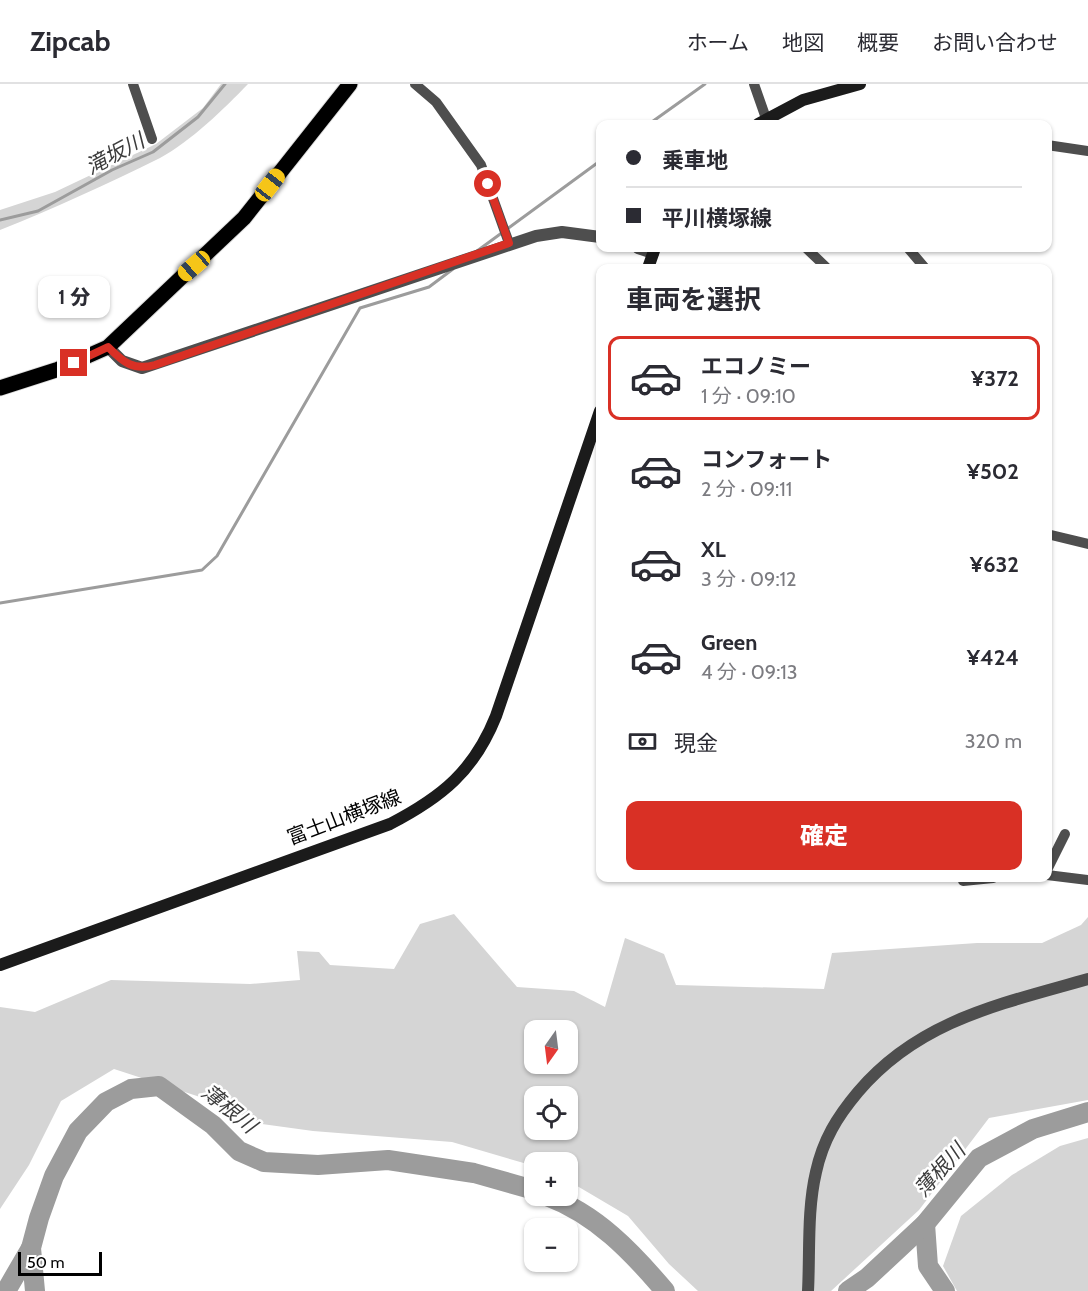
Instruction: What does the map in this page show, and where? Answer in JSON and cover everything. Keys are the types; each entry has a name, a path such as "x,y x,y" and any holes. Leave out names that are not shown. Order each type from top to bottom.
{"main road":[{"path":"0,388 56,370 108,347 244,218 350,84"},
{"path":"769,120 803,100 860,84"},
{"name":"富士山横塚線","path":"0,965 390,824 441,795 468,765 493,723 596,423"}],"street":[{"path":"133,84 152,139"},
{"path":"415,84 435,102 477,159 509,243"},
{"path":"754,84 763,120"},
{"path":"1052,146 1088,151"},
{"path":"108,347 122,361 142,369 509,243 548,233 575,233 596,236"},
{"path":"810,252 823,264"},
{"path":"911,252 922,264"},
{"path":"1052,535 1088,544"},
{"path":"1052,860 1065,834"},
{"path":"1052,876 1088,880"},
{"path":"808,1291 815,1174 831,1129 857,1094 892,1056 938,1029 1008,1002 1088,979"}],"shaded area":[{"path":"221,84 248,84 207,124 171,151 101,186 0,230 0,210 55,192 156,144 203,108"},
{"path":"454,914 517,987 574,991 605,1007 625,938 664,954 676,985 824,989 832,953 977,943 1042,943 1081,925 1088,917 1088,1100 989,1118 919,1210 831,1291 698,1291 669,1264 628,1216 578,1186 578,1152 524,1152 524,1163 452,1142 313,1131 262,1124 197,1096 114,1069 61,1101 29,1165 0,1209 0,1007 35,1012 111,980 250,984 300,980 297,951 319,952 330,965 394,969 420,924"},
{"path":"1088,1138 1088,1291 957,1291 943,1266 961,1216 1012,1175 1060,1146"}],"waterway":[{"name":"滝坂川","path":"0,220 38,211 112,170 153,152 198,117 225,84"},
{"path":"655,120 705,84"},
{"path":"477,251 596,164"},
{"path":"0,603 202,570 217,556 360,308 429,287 453,269"},
{"name":"薄根川","path":"35,1291 31,1248 54,1176 78,1131 106,1102 131,1089 159,1086 213,1125 239,1151 264,1162 318,1165 388,1160 474,1173 524,1187"},
{"name":"薄根川","path":"848,1291 867,1278 925,1224 979,1158 1033,1129 1088,1112"},
{"name":"薄根川","path":"569,1206 612,1236 640,1262 665,1291"},
{"path":"925,1224 928,1266 945,1291"},
{"path":"6,1291 31,1248"}],"route":[{"path":"74,363 108,347 122,361 142,369 509,243 488,184"}]}
